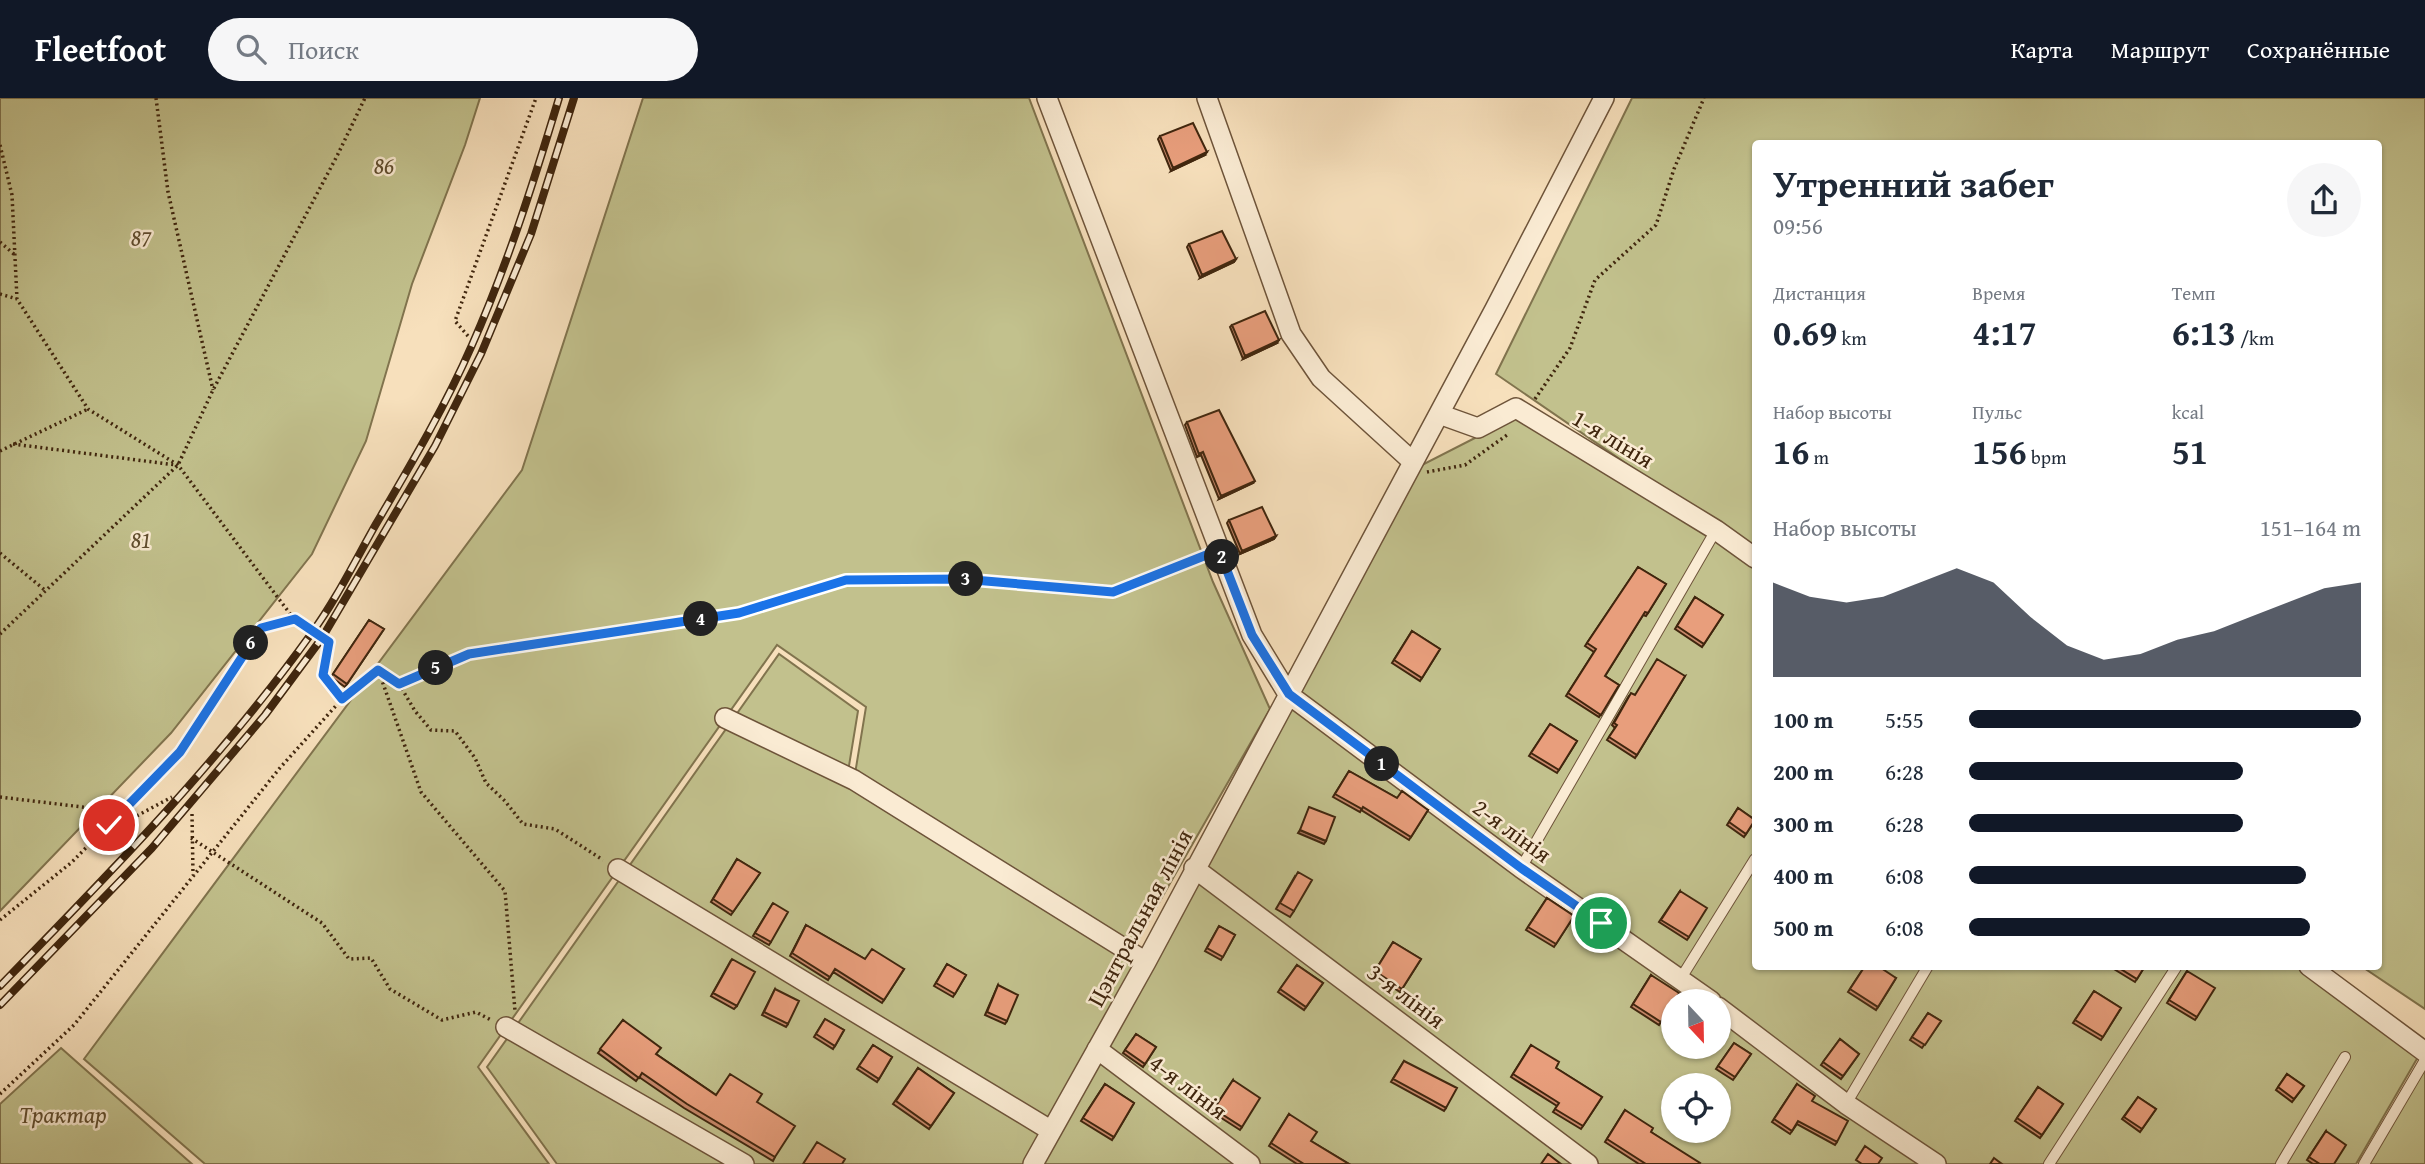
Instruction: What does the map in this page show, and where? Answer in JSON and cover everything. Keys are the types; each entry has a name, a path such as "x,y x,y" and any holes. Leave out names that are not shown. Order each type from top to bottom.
{"street":[{"path":"1047,98 1252,635 1289,694"},
{"path":"1208,98 1290,334 1321,378 1417,468"},
{"name":"Цэнтральная лінія","path":"1033,1164 1146,962 1289,694 1417,468 1438,414 1604,98"},
{"path":"1438,414 1478,428 1517,408 1525,413"},
{"name":"1-я лінія","path":"1525,413 1716,530 1752,556"},
{"name":"2-я лінія","path":"1289,694 1521,868 1695,989"},
{"path":"725,718 854,780 1146,962"},
{"name":"3-я лінія","path":"1194,868 1588,1164"},
{"path":"618,869 1050,1130"},
{"path":"2314,970 2425,1052"},
{"path":"1731,1017 1846,1104 1937,1164"},
{"path":"506,1027 744,1164"},
{"name":"4-я лінія","path":"1097,1049 1250,1164"}],"lane":[{"path":"1521,868 1716,530"},
{"path":"1681,978 1752,864"},
{"path":"1846,1104 1926,970"},
{"path":"2049,1164 2174,970"},
{"path":"2281,1164 2345,1057"},
{"path":"2364,1164 2425,1060"}],"path":[{"path":"156,98 168,192 213,390"},
{"path":"0,634 178,465 213,390 365,98"},
{"path":"468,336 455,321 536,98"},
{"path":"1417,468 1465,466 1512,432 1570,348 1595,280 1656,225 1674,169 1704,98"},
{"path":"0,145 12,195 17,299 88,409 178,465 295,619 329,642 323,675 342,699"},
{"path":"0,242 15,255"},
{"path":"0,294 17,299"},
{"path":"0,450 88,409"},
{"path":"13,444 178,465"},
{"path":"399,684 469,654 739,613 846,580 962,579 1113,592 1219,550"},
{"path":"0,553 46,591"},
{"path":"0,920 72,862 180,752 261,628 295,619"},
{"path":"378,670 399,684 415,711 431,730 455,732 475,758 486,783 523,824 555,829 618,869"},
{"path":"0,1094 74,1025 279,769 342,699 378,670"},
{"path":"191,838 322,923 349,959 370,958 390,989 442,1020 476,1012 506,1027 516,1014 505,891 421,792 378,670"},
{"path":"0,797 107,810 109,825"},
{"path":"98,836 172,797"},
{"path":"192,814 193,877"}],"green space":[{"path":"0,98 480,98 412,284 366,441 312,554 171,733 0,911"},
{"path":"643,98 1029,98 1213,582 1270,709 1130,953 854,780 866,707 777,645 478,1067 549,1164 205,1164 84,1059 522,470"},
{"path":"1632,98 2425,98 2425,1009 2367,970 2382,970 2382,140 1752,140 1752,550 1496,374"},
{"path":"1516,417 1712,536 1752,565 1752,970 2302,970 2418,1057 2356,1164 557,1164 487,1067 779,654 858,711 846,784 1148,972 1418,467"},
{"name":"Трактар","path":"61,1048 192,1164 0,1164 0,1104"},
{"path":"2425,1060 2425,1164 2364,1164"}],"building":[{"path":"1193,123 1207,152 1173,168 1160,136"},
{"path":"1222,231 1236,259 1202,275 1189,244"},
{"path":"1265,311 1279,340 1245,356 1232,325"},
{"path":"1219,410 1255,481 1221,496 1203,452 1199,454 1187,422"},
{"path":"1262,507 1276,536 1242,551 1229,520"},
{"path":"1638,567 1666,584 1605,676 1619,685 1601,715 1568,693 1596,649 1587,643"},
{"path":"1695,597 1723,615 1704,644 1677,626"},
{"path":"369,620 384,629 347,684 333,674"},
{"path":"1412,631 1440,649 1422,678 1394,660"},
{"path":"1657,659 1685,676 1637,755 1609,737 1631,693 1635,695"},
{"path":"1550,724 1577,741 1559,770 1531,753"},
{"path":"1349,771 1397,798 1402,791 1428,810 1411,837 1363,807 1362,809 1335,794"},
{"path":"1309,807 1335,817 1326,841 1300,830"},
{"path":"1738,808 1752,818 1752,825 1746,834 1729,822"},
{"path":"737,859 760,873 733,912 713,899"},
{"path":"1298,872 1312,880 1294,911 1280,903"},
{"path":"1680,891 1707,908 1689,937 1661,920"},
{"path":"1547,898 1574,916 1556,944 1528,927"},
{"path":"773,903 788,912 771,942 755,933"},
{"path":"806,925 865,959 872,949 904,969 884,1000 835,969 830,977 792,953"},
{"path":"1219,926 1235,935 1223,957 1207,948"},
{"path":"1393,942 1421,959 1402,989 1375,971"},
{"path":"732,959 755,972 737,1006 713,993"},
{"path":"947,964 966,975 955,994 936,983"},
{"path":"1297,965 1323,983 1306,1007 1280,989"},
{"path":"1862,970 1884,970 1896,978 1878,1007 1850,989"},
{"path":"2122,970 2143,970 2137,979"},
{"path":"2187,971 2215,988 2197,1017 2169,1000"},
{"path":"1651,975 1673,989 1661,989 1661,1022 1633,1004"},
{"path":"998,985 1018,995 1007,1021 987,1012"},
{"path":"775,989 799,1001 788,1024 764,1012"},
{"path":"2094,991 2121,1008 2103,1037 2075,1020"},
{"path":"1928,1013 1941,1021 1925,1045 1912,1037"},
{"path":"825,1019 844,1030 835,1046 816,1034"},
{"path":"623,1020 661,1048 656,1054 716,1095 730,1074 762,1094 757,1102 795,1126 775,1157 687,1104 642,1073 639,1078 600,1049"},
{"path":"1136,1034 1156,1047 1145,1064 1125,1050"},
{"path":"1840,1039 1859,1054 1843,1076 1823,1062"},
{"path":"1734,1043 1751,1054 1735,1077 1718,1066 1723,1059 1731,1059 1731,1047"},
{"path":"873,1045 892,1057 879,1079 859,1066"},
{"path":"1531,1045 1559,1062 1556,1068 1602,1097 1583,1126 1555,1109 1559,1103 1513,1074"},
{"path":"1404,1061 1457,1088 1446,1108 1393,1079"},
{"path":"918,1068 954,1093 931,1126 896,1101"},
{"path":"2287,1074 2304,1086 2294,1099 2278,1087"},
{"path":"1233,1080 1260,1098 1242,1127 1214,1109"},
{"path":"1105,1084 1134,1103 1114,1137 1083,1118"},
{"path":"1797,1084 1815,1096 1812,1101 1848,1121 1837,1142 1798,1121 1792,1131 1774,1119"},
{"path":"2038,1087 2063,1104 2042,1135 2017,1118"},
{"path":"2138,1097 2156,1109 2142,1129 2124,1117"},
{"path":"1625,1110 1653,1128 1651,1132 1661,1138 1661,1143 1668,1143 1700,1163 1646,1164 1607,1139"},
{"path":"1289,1114 1317,1132 1311,1141 1349,1164 1304,1164 1271,1143"},
{"path":"2326,1131 2346,1145 2334,1164 2320,1164 2309,1157"},
{"path":"817,1142 845,1159 842,1164 803,1164"},
{"path":"1865,1146 1882,1158 1878,1164 1862,1164 1856,1160"},
{"path":"1548,1154 1561,1164 1541,1164"},
{"path":"1994,1158 2002,1164 1990,1164"}],"railway":[{"path":"0,986 201,772 276,681 329,608 427,436 472,345 519,223 559,98"},
{"path":"0,1005 152,848 265,715 322,638 435,446 481,354 531,234 574,98"}],"route":[{"path":"109,825 180,752 261,628 295,619 329,642 323,675 342,699 378,670 399,684 469,654 739,613 846,580 962,579 1113,592 1219,550 1252,635 1289,694 1521,868 1601,923"}],"park label":[{"name":"86","path":"384,166"},
{"name":"87","path":"141,238"},
{"name":"81","path":"141,540"}]}
